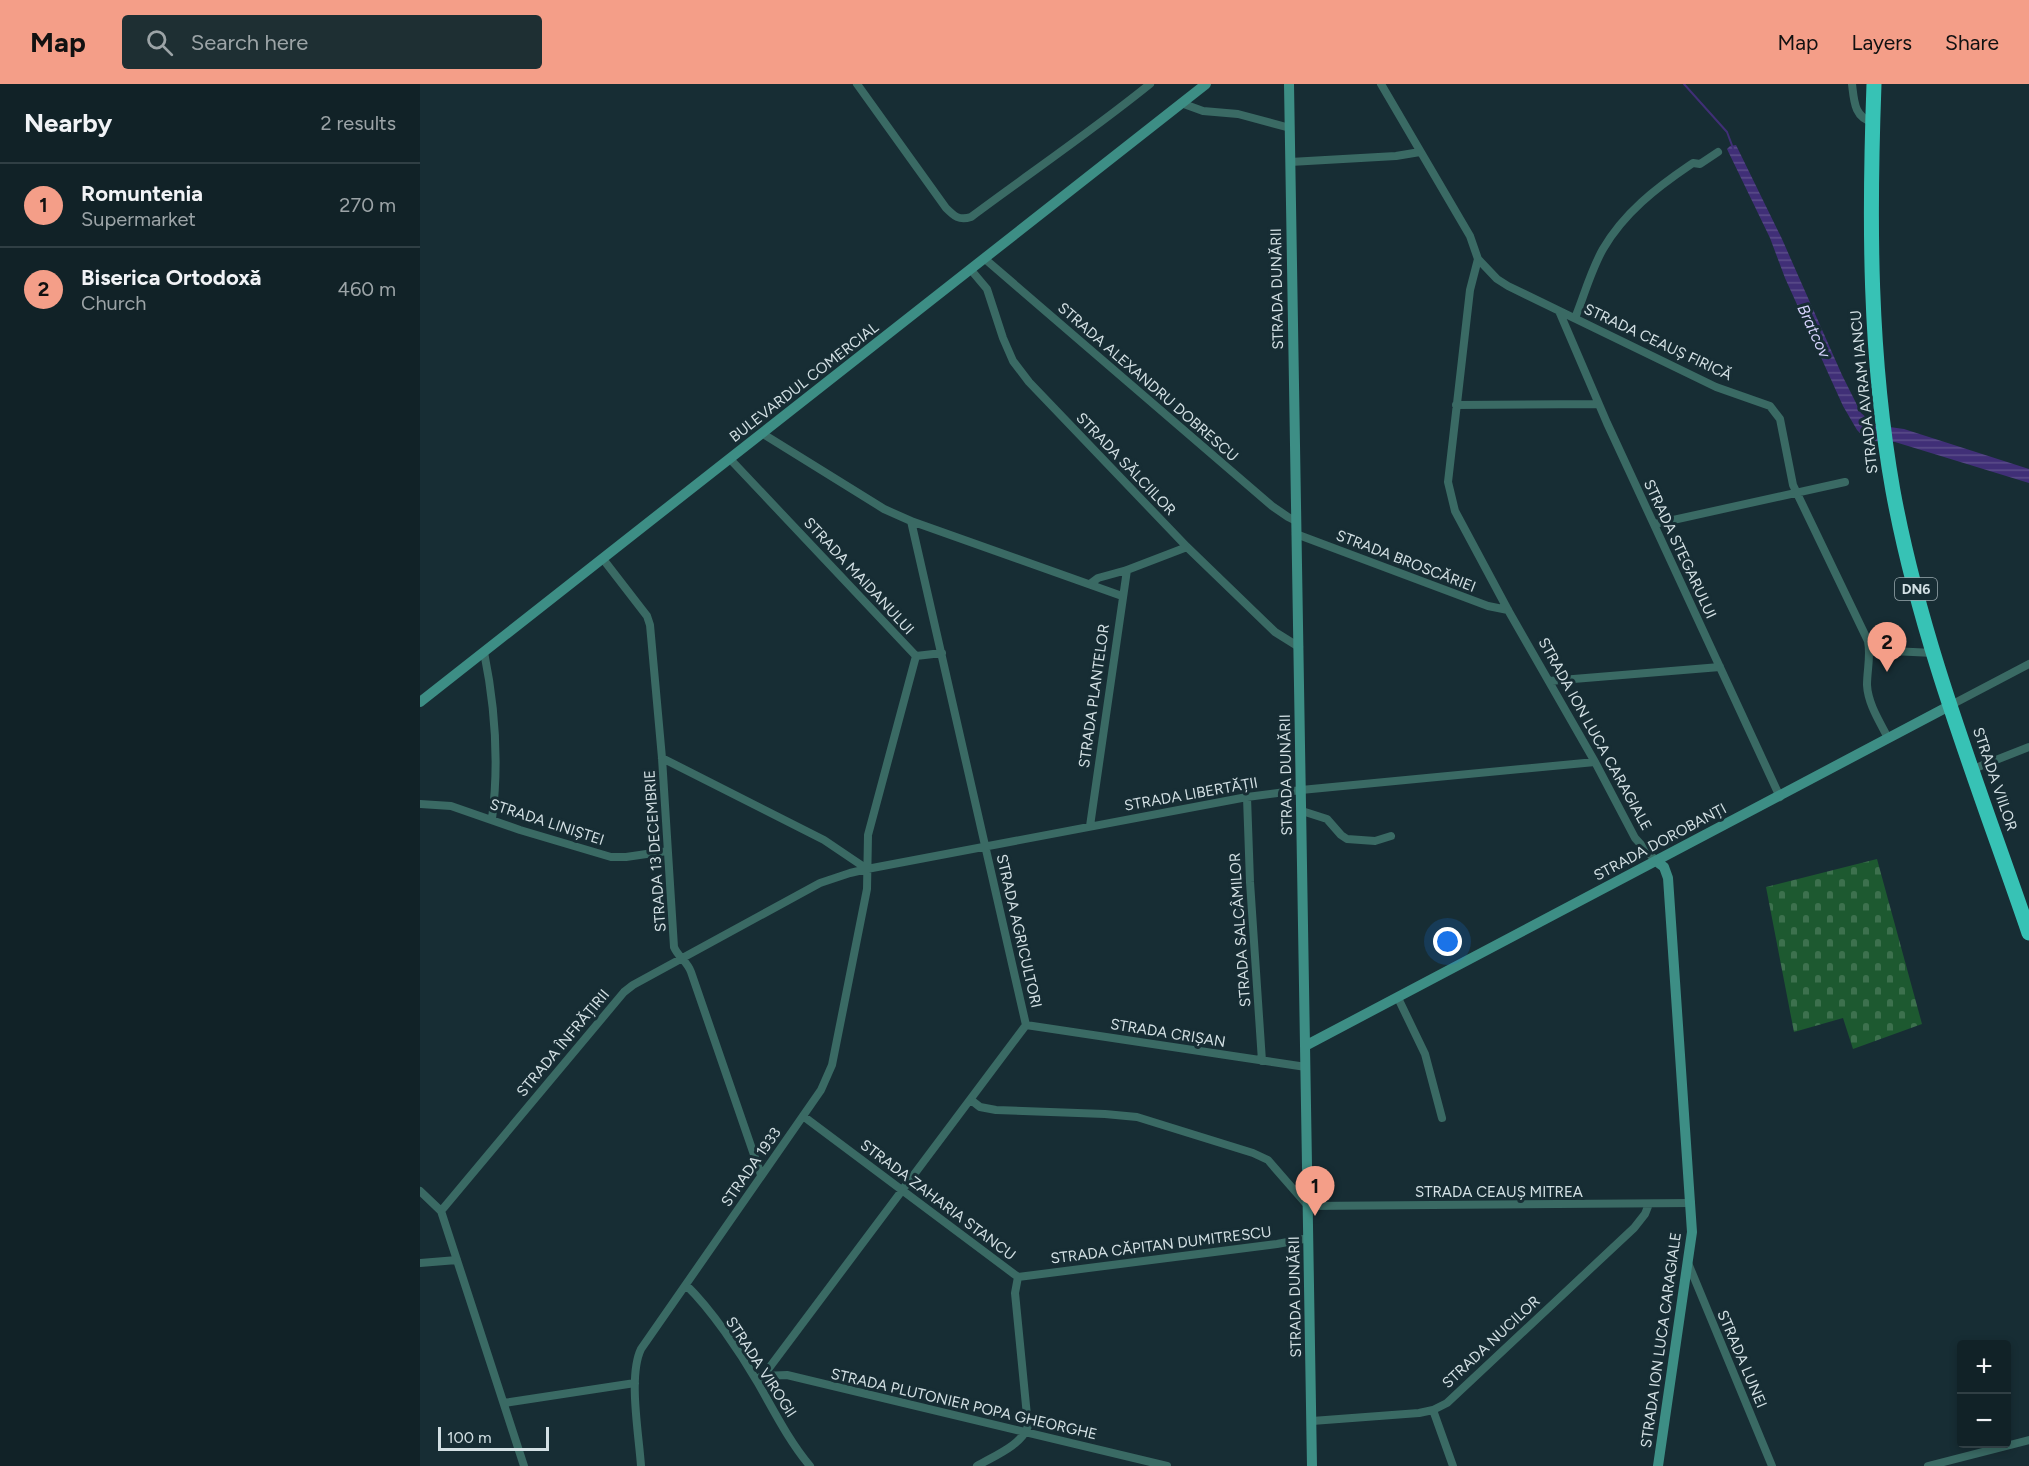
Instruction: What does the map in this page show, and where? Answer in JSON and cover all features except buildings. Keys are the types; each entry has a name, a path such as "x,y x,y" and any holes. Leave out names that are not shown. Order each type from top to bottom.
{"highway":[{"name":"STRADA AVRAM IANCU","path":"1874,84 1872,285 1874,340 1881,410 1886,449 1910,567 1951,705"},
{"name":"STRADA VIILOR","path":"1951,705 2029,933"}],"main road":[{"name":"BULEVARDUL COMERCIAL","path":"420,702 1206,84"},
{"name":"STRADA DUNĂRII","path":"1289,84 1312,1466"},
{"name":"STRADA DOROBANȚI","path":"1305,1046 1951,705"},
{"name":"STRADA ION LUCA CARAGIALE","path":"1656,861 1664,867 1668,878 1692,1232 1658,1466"}],"street":[{"path":"857,84 946,208 962,220 970,217 1047,162 1150,84"},
{"path":"1381,84 1470,236 1478,259"},
{"path":"1852,84 1859,115 1866,121 1873,122"},
{"path":"1181,103 1203,111 1238,114 1290,128"},
{"path":"1290,162 1396,156 1420,152"},
{"path":"1575,318 1602,250 1620,225 1640,203 1667,181 1693,163 1700,164 1718,152"},
{"name":"STRADA ALEXANDRU DOBRESCU","path":"985,259 1272,506 1296,521"},
{"name":"STRADA CEAUȘ FIRICĂ","path":"1478,259 1497,279 1508,286 1716,387 1770,406 1779,419 1789,471 1796,492 1868,641 1870,650 1867,686 1872,706 1888,738"},
{"name":"STRADA ION LUCA CARAGIALE","path":"1478,259 1470,290 1456,405 1448,482 1450,497 1455,512 1508,610 1595,762 1635,838 1656,861"},
{"name":"STRADA SĂLCIILOR","path":"971,270 987,289 1013,361 1029,382 1187,547 1275,632 1299,647"},
{"name":"STRADA STEGARULUI","path":"1559,311 1598,404 1780,797"},
{"path":"1456,405 1598,404"},
{"path":"763,434 884,509 911,521 1122,596"},
{"name":"STRADA MAIDANULUI","path":"730,459 916,656 868,835 867,869"},
{"path":"1655,524 1845,482"},
{"name":"STRADA AGRICULTORI","path":"759,1377 1026,1025 911,521"},
{"name":"STRADA BROSCĂRIEI","path":"1296,534 1488,606 1508,610"},
{"path":"1090,584 1098,578 1127,570 1187,547"},
{"name":"STRADA 13 DECEMBRIE","path":"603,560 648,616 662,758 674,947 684,958 691,972 761,1175"},
{"name":"STRADA PLANTELOR","path":"1090,826 1127,570"},
{"path":"1870,650 1934,653"},
{"path":"484,652 489,675 493,728 495,775 492,819"},
{"path":"916,656 942,653"},
{"name":"STRADA DOROBANȚI","path":"1951,705 2029,664"},
{"path":"1549,681 1720,668"},
{"path":"1973,769 2029,747"},
{"path":"662,758 844,852 867,869"},
{"name":"STRADA LIBERTĂȚII","path":"867,869 1247,797 1595,762"},
{"name":"STRADA SALCÂMILOR","path":"1247,797 1250,893 1262,1061"},
{"name":"STRADA LINIȘTEI","path":"420,804 451,806 542,837 611,857 667,851"},
{"path":"1302,811 1327,819 1347,839 1375,841 1391,836"},
{"name":"STRADA ÎNFRĂȚIRII","path":"441,1212 624,992 820,883 867,869"},
{"name":"STRADA 1933","path":"641,1466 635,1383 637,1358 821,1090 832,1065 867,889 867,869"},
{"path":"1398,998 1425,1054 1442,1118"},
{"name":"STRADA CRIȘAN","path":"1026,1025 1306,1067"},
{"path":"970,1100 988,1109 1137,1117 1243,1150 1268,1160 1308,1206"},
{"name":"STRADA ZAHARIA STANCU","path":"803,1116 1018,1277 1015,1293 1029,1419 1026,1432"},
{"path":"420,1191 441,1212 525,1466"},
{"name":"STRADA CEAUȘ MITREA","path":"1308,1206 1691,1203"},
{"name":"STRADA NUCILOR","path":"1312,1421 1419,1413 1432,1410 1447,1402 1634,1228 1648,1204"},
{"name":"STRADA CĂPITAN DUMITRESCU","path":"1018,1277 1308,1238"},
{"path":"420,1263 457,1260"},
{"name":"STRADA LUNEI","path":"1688,1263 1772,1466"},
{"name":"STRADA VIROGII","path":"686,1285 704,1304 759,1377 791,1440 810,1466"},
{"name":"STRADA PLUTONIER POPA GHEORGHE","path":"759,1377 787,1375 1167,1466"},
{"path":"504,1403 635,1383"},
{"path":"1432,1410 1453,1466"},
{"path":"977,1466 1016,1442 1026,1432"},
{"path":"1928,1466 2029,1440"}],"green space":[{"path":"1877,859 1922,1024 1853,1049 1843,1018 1794,1032 1766,887"}],"water":[{"path":"1736,145 1782,239 1861,413 1875,425 1904,429 2029,469 2029,483 1895,442 1874,441 1864,437 1857,430 1843,406 1785,278 1770,238 1727,149"}],"waterway":[{"name":"Bratcov","path":"1684,84 1727,132 1733,148"}],"place":[{"name":"Biserica Ortodoxă","path":"1887,672"},
{"name":"Romuntenia","path":"1315,1216"}]}
